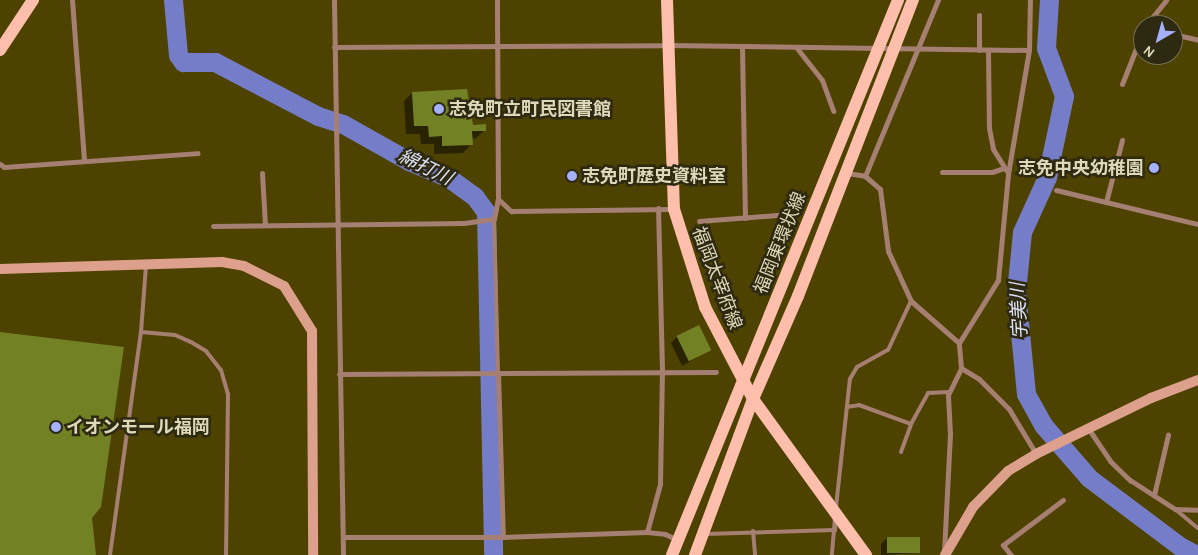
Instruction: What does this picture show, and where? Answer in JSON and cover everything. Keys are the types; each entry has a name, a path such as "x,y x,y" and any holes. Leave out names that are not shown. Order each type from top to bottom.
{"main road":[{"path":"0,50 32,0"},
{"name":"福岡太宰府線","path":"667,0 667,46 674,209 705,307 742,383 835,516 866,555"},
{"name":"福岡東環状線","path":"672,555 898,0"},
{"name":"福岡東環状線","path":"695,555 753,399 798,296 913,0"}],"street":[{"path":"72,0 84,161"},
{"path":"334,0 336,224 343,555"},
{"path":"212,226 464,223 494,219 498,199 497,0"},
{"path":"865,176 916,49 938,0"},
{"path":"944,555 950,392 961,368 959,342 998,280 1008,174 1030,50 1030,0"},
{"path":"1154,15 1166,0"},
{"path":"979,15 979,50"},
{"path":"1183,36 1198,40"},
{"path":"334,47 742,46 1030,50"},
{"path":"742,46 745,218"},
{"path":"796,47 822,80 833,111"},
{"path":"988,50 989,128 993,148 1008,174"},
{"path":"1122,84 1133,56"},
{"path":"1106,202 1122,140"},
{"path":"0,164 4,167 197,153"},
{"path":"942,172 992,172 1004,168"},
{"path":"845,172 865,176 880,189 888,251 911,301 959,342"},
{"path":"262,173 265,225"},
{"path":"1056,190 1198,224"},
{"path":"498,199 511,211 674,209"},
{"path":"647,532 660,484 662,370 658,208"},
{"path":"699,221 789,214"},
{"path":"0,269 146,266 222,262 244,266 284,286 298,304 312,331 313,555"},
{"path":"961,368 979,379 1008,409 1038,453"},
{"path":"339,374 662,370 716,372"},
{"path":"498,372 503,537"},
{"path":"944,555 973,507 988,489 1038,453 1182,385 1198,380"},
{"path":"1085,430 1110,461 1154,495 1175,509 1198,510"},
{"path":"1154,495 1168,435"},
{"path":"1011,555 1003,545 1063,500"},
{"path":"834,530 835,516"},
{"path":"343,537 503,537 647,532 665,534 678,540"}],"lane":[{"path":"494,219 498,372"},
{"path":"110,555 140,332 146,266"},
{"path":"835,516 850,379 857,367 888,350 911,301"},
{"path":"140,332 175,336 191,342 206,351 221,370 228,394 226,555"},
{"path":"901,452 911,424 928,394 950,392"},
{"path":"847,407 859,405 911,424"},
{"path":"1175,509 1198,528"},
{"path":"702,534 834,530 832,555"},
{"path":"754,531 755,555"}],"building":[{"path":"467,89 473,125 486,124 486,131 472,131 473,145 442,146 442,136 429,137 428,126 414,126 412,92"},
{"path":"699,325 711,350 689,361 677,336"},
{"name":"イオンモール福岡","path":"0,332 124,347 101,507 92,518 96,555 0,555"},
{"path":"887,537 920,537 920,553 887,553"}],"waterway":[{"name":"綿打川","path":"173,0 178,55 183,62 215,62 318,116 343,124 409,161 449,178 475,197 486,212 493,555"},
{"name":"宇美川","path":"1049,0 1046,48 1064,96 1047,177 1022,232 1016,292 1026,394 1043,425 1089,478 1181,547 1197,555"}],"place":[{"name":"志免町立町民図書館","path":"439,109"},
{"name":"志免中央幼稚園","path":"1154,168"},
{"name":"志免町歴史資料室","path":"572,176"},
{"name":"イオンモール福岡","path":"56,427"}]}
